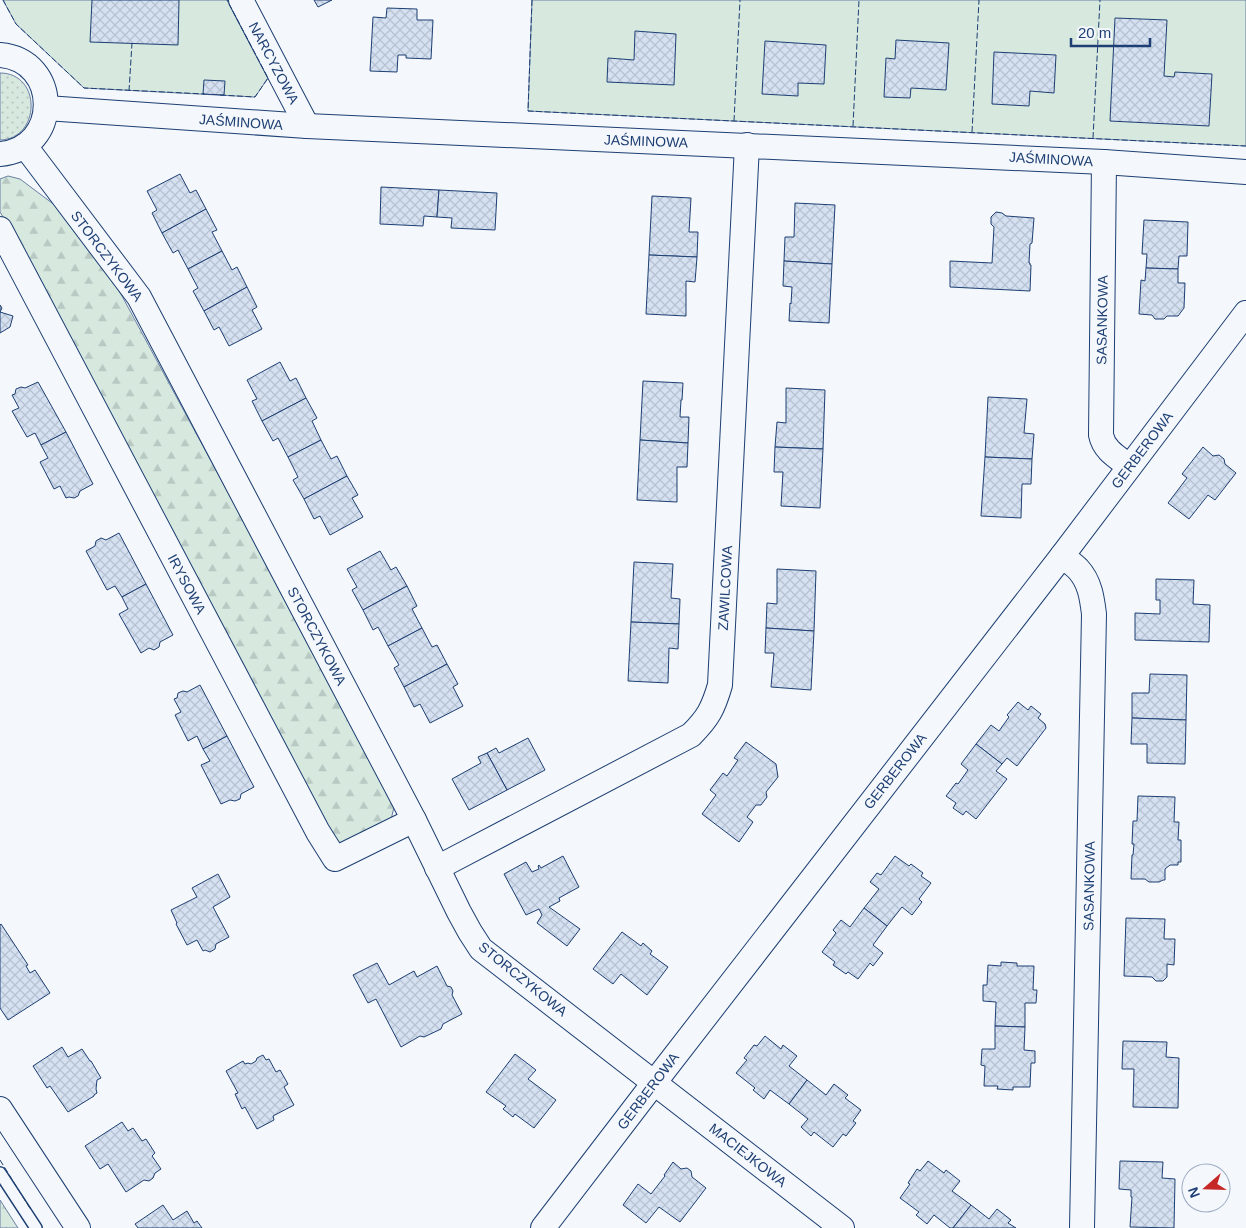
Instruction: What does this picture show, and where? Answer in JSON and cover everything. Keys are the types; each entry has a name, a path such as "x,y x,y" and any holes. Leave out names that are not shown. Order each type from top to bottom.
{"street":[{"name":"NARCYZOWA","path":"241,0 308,126"},
{"path":"0,55 21,61 35,74 44,90 46,99 44,120 40,130 33,139 16,151 0,154"},
{"name":"JAŚMINOWA","path":"46,108 308,126 1104,162 1246,172"},
{"name":"ZAWILCOWA","path":"437,868 691,735 710,713 716,700 720,685 747,145"},
{"name":"STORCZYKOWA","path":"25,146 139,297 414,820 470,932 482,949 654,1083"},
{"name":"SASANKOWA","path":"1104,162 1101,436 1105,447 1129,466"},
{"name":"IRYSOWA","path":"0,229 309,815 335,859 414,820"},
{"name":"GERBEROWA","path":"544,1228 1062,556 1246,313"},
{"name":"SASANKOWA","path":"1062,556 1078,570 1085,580 1091,592 1094,614 1082,1228"},
{"name":"MACIEJKOWA","path":"654,1083 842,1228"},
{"path":"0,1109 78,1228"}],"lane":[{"path":"0,1172 36,1228"}],"green space":[{"path":"3,0 227,0 268,78 255,97 84,88 16,24"},
{"path":"532,0 1246,0 1246,146 528,111"},
{"path":"0,73 14,76 23,83 29,94 31,106 29,118 23,129 13,137 0,140"},
{"path":"8,176 20,179 56,206 88,242 122,296 389,791 394,807 390,824 341,847 331,839 35,269 0,212 0,179"},
{"path":"0,1200 18,1228 0,1228"}],"building":[{"path":"92,0 179,0 178,45 90,42"},
{"path":"314,0 332,0 318,7"},
{"path":"387,8 417,9 417,20 433,20 431,59 406,58 406,55 398,55 397,72 370,71 373,17 386,18"},
{"path":"1115,18 1167,20 1164,76 1174,77 1175,72 1212,74 1209,126 1110,121"},
{"path":"635,31 676,34 674,85 607,82 608,58 634,60"},
{"path":"896,40 949,43 946,90 911,88 910,98 884,97 886,58 895,59"},
{"path":"765,41 826,45 824,84 798,83 798,96 762,94"},
{"path":"994,52 1056,55 1054,93 1030,91 1029,106 992,104"},
{"path":"204,80 225,81 224,95 203,94"},
{"path":"180,174 190,193 196,190 206,209 162,233 152,213 157,210 147,191"},
{"path":"381,187 439,190 437,217 424,216 423,226 380,224"},
{"path":"439,190 497,193 495,230 451,228 452,218 437,217"},
{"path":"652,196 691,198 689,232 698,232 697,257 649,255"},
{"path":"795,203 835,205 832,264 784,261 785,237 794,237"},
{"path":"206,209 217,230 212,232 222,251 188,269 178,250 173,253 162,233"},
{"path":"996,212 1006,216 1034,218 1032,243 1030,244 1030,291 950,287 950,261 992,263 994,227 991,224 991,217"},
{"path":"1144,220 1188,222 1187,256 1179,256 1178,269 1146,268 1147,254 1142,254"},
{"path":"222,251 232,270 237,267 247,287 204,311 193,291 198,288 188,269"},
{"path":"649,255 697,257 695,282 686,281 686,316 646,314"},
{"path":"784,261 832,264 829,323 789,321 792,287 783,286"},
{"path":"1146,268 1178,269 1178,283 1185,283 1184,308 1178,316 1155,319 1152,315 1139,314 1141,280 1145,281"},
{"path":"247,287 257,307 252,310 262,329 229,346 219,327 214,330 204,311"},
{"path":"0,312 13,316 10,327 0,333"},
{"path":"280,362 290,381 296,378 306,398 262,421 252,401 257,399 247,380"},
{"path":"643,381 683,383 680,417 689,417 688,443 640,440"},
{"path":"38,382 66,432 41,445 35,433 27,437 12,411 19,408 12,395 15,394 16,389 25,388"},
{"path":"786,388 825,390 823,449 775,447 777,422 786,423"},
{"path":"988,397 1027,399 1024,433 1034,434 1032,459 985,457"},
{"path":"306,398 317,418 312,421 321,440 288,457 278,438 273,441 262,421"},
{"path":"66,432 93,484 80,491 78,496 74,498 66,498 60,486 54,489 40,462 48,458 41,445"},
{"path":"321,440 331,459 337,456 347,476 304,499 293,480 298,477 288,457"},
{"path":"640,440 688,443 687,467 677,467 677,502 637,500"},
{"path":"775,447 823,449 820,508 781,506 783,472 774,472"},
{"path":"1203,447 1213,456 1219,455 1224,459 1225,464 1236,473 1215,500 1208,495 1189,519 1168,503 1187,478 1182,474"},
{"path":"985,457 1032,459 1031,484 1022,484 1021,518 981,516"},
{"path":"347,476 358,495 352,498 363,517 330,535 320,516 314,519 304,499"},
{"path":"119,533 146,584 122,597 115,586 107,590 86,551 95,546 96,541 101,538 106,540"},
{"path":"380,551 391,570 396,567 407,586 363,610 352,590 357,587 347,569"},
{"path":"634,562 673,564 671,598 680,599 679,624 631,622"},
{"path":"777,569 816,571 814,631 766,628 767,603 777,604"},
{"path":"1156,579 1194,580 1193,604 1210,605 1209,642 1135,640 1135,613 1160,614 1160,600 1156,600"},
{"path":"146,584 173,635 160,642 159,647 154,650 149,648 141,653 119,614 128,609 122,597"},
{"path":"407,586 417,606 412,609 422,628 388,646 378,627 373,630 363,610"},
{"path":"631,622 679,624 678,649 669,648 668,683 628,681"},
{"path":"422,628 432,647 437,645 447,664 404,687 394,668 399,665 388,646"},
{"path":"766,628 814,631 811,690 771,687 774,653 765,653"},
{"path":"447,664 458,684 453,687 463,706 430,723 420,704 414,707 404,687"},
{"path":"1150,674 1187,675 1186,720 1132,718 1132,693 1149,693"},
{"path":"200,685 227,736 203,749 197,736 188,741 175,715 181,712 174,699 177,698 178,693 187,692"},
{"path":"1018,702 1028,710 1031,706 1041,714 1038,718 1045,724 1046,728 1017,766 1007,758 1002,764 976,744 991,725 999,731 1009,717 1007,715"},
{"path":"1132,718 1186,720 1185,764 1147,763 1147,744 1131,744"},
{"path":"227,736 254,787 241,794 240,799 230,800 221,804 201,765 210,761 203,749"},
{"path":"528,738 545,770 507,790 487,753 496,748 499,753"},
{"path":"746,742 776,764 778,777 766,792 767,797 761,805 756,805 747,817 753,822 739,842 702,814 716,795 710,790 723,773 727,776 738,760 734,758"},
{"path":"976,744 1002,764 996,771 1007,779 976,819 966,811 963,815 953,808 956,803 946,796 968,770 961,764"},
{"path":"487,753 507,790 469,810 452,779 481,763 478,757"},
{"path":"1138,796 1175,797 1174,822 1179,822 1178,840 1181,840 1181,862 1178,862 1178,865 1170,865 1165,869 1165,880 1159,882 1131,879 1134,844 1132,844 1133,821 1137,821"},
{"path":"563,856 579,887 559,898 560,901 549,907 580,929 567,946 537,923 542,915 539,909 526,915 504,874 526,862 532,872 539,869 539,865 541,868"},
{"path":"895,856 923,873 921,876 931,883 919,899 922,902 912,915 902,907 887,926 864,908 879,889 870,882 877,873 881,875"},
{"path":"218,874 230,897 213,907 229,937 216,944 215,949 210,952 203,951 197,940 187,945 171,910 197,897 192,888"},
{"path":"864,908 887,926 873,945 883,953 873,966 870,963 858,979 848,972 846,974 833,965 835,962 822,952 836,933 833,930 841,920 850,927"},
{"path":"1126,918 1165,919 1164,939 1175,939 1174,965 1167,964 1167,977 1163,981 1156,981 1152,977 1124,976"},
{"path":"1,924 28,965 26,966 30,973 35,970 50,993 8,1020 0,1008"},
{"path":"622,932 641,946 643,943 652,951 650,954 668,967 647,995 621,974 613,984 593,969"},
{"path":"1001,962 1017,963 1017,966 1034,966 1033,990 1037,990 1036,1003 1025,1003 1025,1027 995,1026 996,1002 983,1001 983,985 987,985 988,965 1001,966"},
{"path":"377,963 389,985 414,971 417,977 437,966 447,986 451,987 452,995 462,1014 443,1024 441,1029 424,1037 420,1036 401,1047 376,999 368,1003 353,975"},
{"path":"995,1026 1025,1027 1024,1050 1035,1051 1035,1063 1031,1063 1030,1087 1013,1087 1013,1090 997,1089 998,1086 984,1086 985,1066 981,1065 982,1049 995,1049"},
{"path":"765,1036 781,1049 783,1045 797,1056 789,1066 807,1080 789,1104 770,1090 764,1099 753,1090 755,1088 736,1073 747,1060 744,1058 754,1045 757,1046"},
{"path":"1123,1041 1167,1042 1166,1057 1179,1058 1178,1108 1133,1107 1134,1069 1122,1069"},
{"path":"62,1047 68,1057 82,1049 101,1078 97,1080 97,1093 68,1112 50,1086 47,1088 33,1066"},
{"path":"515,1054 536,1070 528,1079 556,1100 534,1128 515,1114 513,1117 503,1109 506,1106 486,1092"},
{"path":"263,1055 266,1060 269,1059 276,1072 280,1070 288,1084 284,1087 294,1105 273,1116 274,1120 257,1129 245,1107 242,1109 235,1094 238,1093 226,1071 243,1061 245,1064 251,1064"},
{"path":"807,1080 826,1095 834,1084 848,1095 845,1098 861,1110 853,1121 856,1123 846,1136 843,1134 833,1147 814,1132 811,1136 801,1127 808,1119 789,1104"},
{"path":"122,1122 128,1131 133,1128 142,1141 146,1139 155,1153 152,1156 161,1169 149,1181 144,1180 126,1192 108,1164 100,1169 85,1146"},
{"path":"928,1161 944,1173 946,1170 960,1181 952,1191 971,1205 953,1228 950,1228 934,1215 927,1224 916,1215 919,1212 900,1198 910,1184 908,1183 917,1169 920,1171"},
{"path":"1120,1161 1163,1162 1162,1178 1175,1179 1174,1228 1130,1227 1131,1190 1119,1189"},
{"path":"673,1162 681,1169 687,1168 691,1171 692,1177 706,1188 680,1222 659,1207 646,1223 623,1205 638,1184 651,1194"},
{"path":"163,1205 173,1220 187,1211 194,1223 197,1221 202,1228 138,1228 135,1224"},
{"path":"971,1205 989,1219 997,1209 1011,1220 1008,1223 1016,1228 953,1228"}],"fence":[{"path":"3,0 16,24 84,88 205,94"},
{"path":"220,95 255,97 268,78 227,0"},
{"path":"532,0 528,111 1246,146"},
{"path":"734,121 740,0"},
{"path":"853,126 859,0"},
{"path":"972,132 979,0"},
{"path":"1093,138 1100,0"},
{"path":"129,91 132,43"},
{"path":"0,1160 31,1210"}]}
